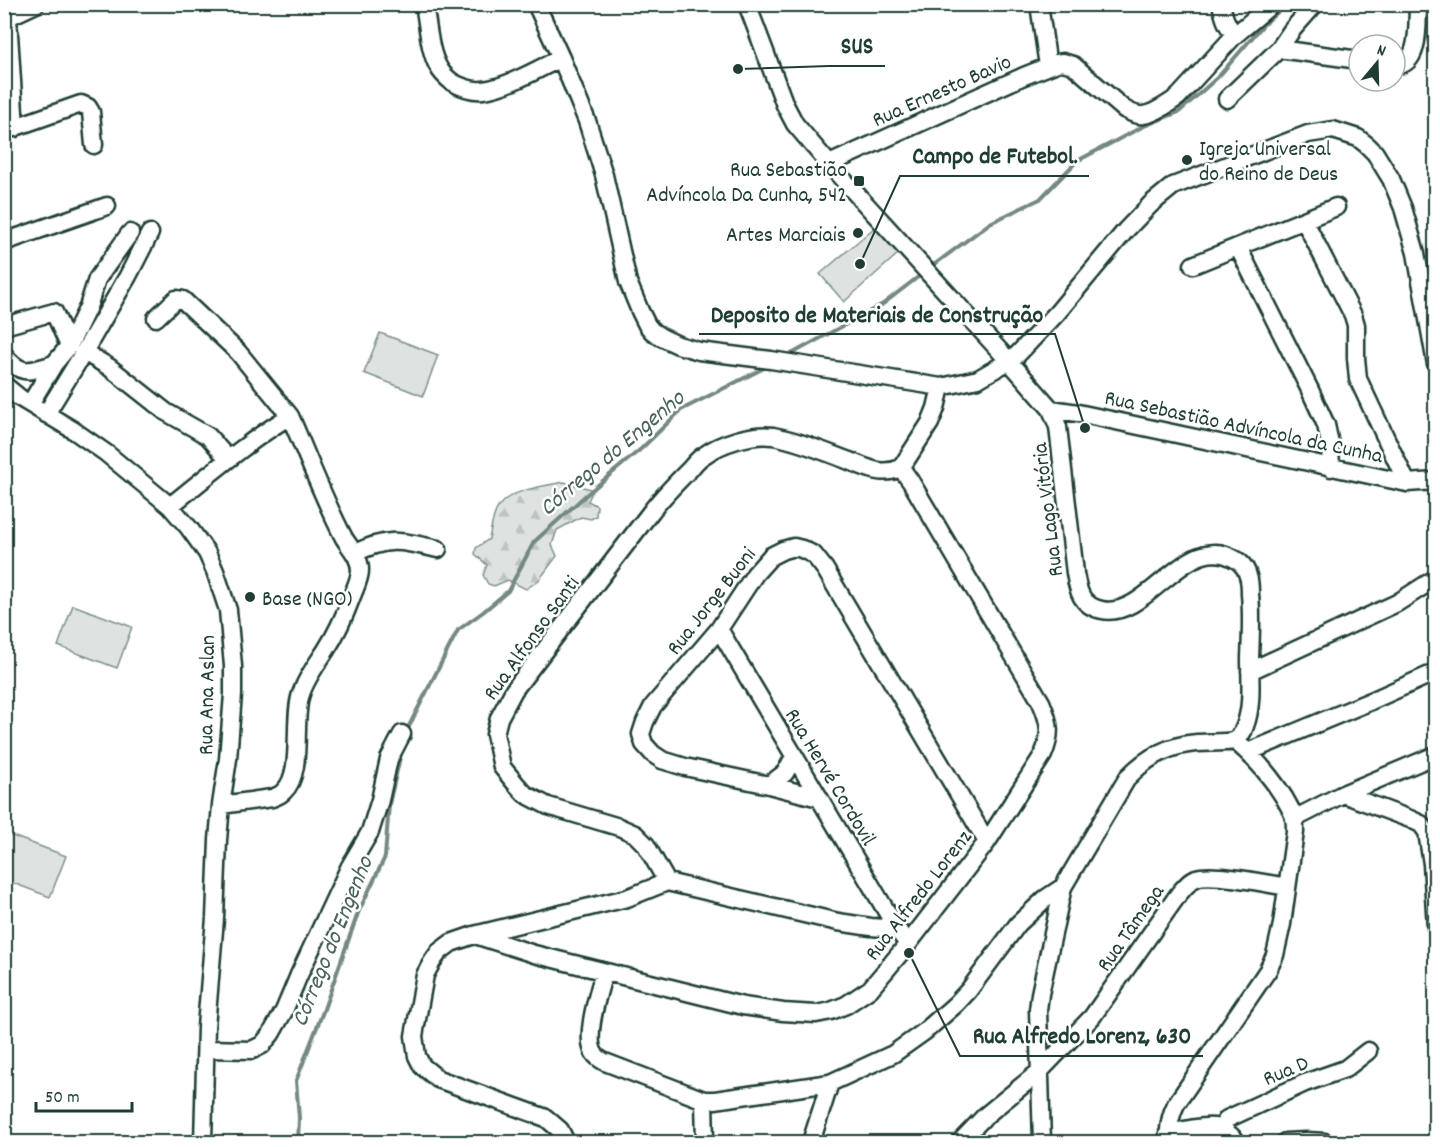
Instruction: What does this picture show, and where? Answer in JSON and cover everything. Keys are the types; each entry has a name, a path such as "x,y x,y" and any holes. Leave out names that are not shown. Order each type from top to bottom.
{"street":[{"path":"36,4 6,18 10,130 81,104 89,108 91,112 94,145"},
{"path":"424,4 439,69 447,79 456,84 470,89 483,90 509,83 561,58"},
{"path":"536,4 587,121 604,175 628,282 647,325 661,337 678,345 699,351 941,387 978,379 1009,361 1058,313 1126,230 1151,204 1173,186 1308,134 1333,130 1358,138 1367,144 1391,179 1403,208 1416,253 1436,364"},
{"path":"747,4 785,105 795,124 829,165 921,263 1051,409"},
{"path":"1039,4 1048,66"},
{"path":"1221,4 1224,20 1235,35 1272,4"},
{"path":"1227,99 1279,49 1315,4"},
{"path":"1407,62 1414,51 1418,4"},
{"name":"Rua Ernesto Bavio","path":"829,165 1048,66 1063,62 1073,65 1124,109 1134,114 1144,115 1178,97 1235,35"},
{"path":"1279,49 1347,58"},
{"path":"4,242 107,206"},
{"path":"1193,265 1336,207"},
{"path":"1304,220 1353,315 1356,326 1358,379 1407,483"},
{"path":"46,414 76,349 97,279 130,233"},
{"path":"25,401 54,364 76,349 128,276 150,233"},
{"path":"1238,247 1326,426 1330,444 1331,468"},
{"path":"156,318 176,300 183,300 238,352 290,416 332,514 359,561 360,570 353,595 337,630 302,690 297,710 295,769 289,786 280,795 272,798 221,805"},
{"path":"4,326 54,312 76,349 109,367 166,412 208,436 228,459"},
{"path":"4,355 21,370 54,364"},
{"name":"Rua Ana Aslan","path":"4,385 106,453 170,506 207,553 228,610 233,666 232,694 228,759 218,840 203,1143"},
{"path":"901,468 930,423 941,387"},
{"name":"Rua Sebastião Advíncola da Cunha","path":"1051,409 1407,483 1436,481"},
{"name":"Rua Lago Vitória","path":"1051,409 1059,427 1075,573 1082,598 1089,606 1114,611 1132,604 1168,577 1201,556 1213,552 1241,562 1249,576 1250,698 1246,725 1242,735 1235,741"},
{"path":"170,506 228,459 290,416"},
{"name":"Rua Alfonso Santi","path":"667,882 646,845 635,834 548,806 525,794 502,767 495,734 499,718 514,690 650,513 703,456 734,441 753,436 771,436 795,441 882,472 901,468"},
{"name":"Rua Alfredo Lorenz","path":"474,935 505,946 603,972 743,1006 783,1012 816,1014 831,1011 846,1005 870,989 987,842 1043,755 1049,734 1048,720 1035,692 901,468"},
{"path":"355,552 388,541 438,549"},
{"name":"Rua Jorge Buoni","path":"819,798 662,760 644,744 641,734 652,706 718,629 755,574 771,556 794,547 814,555 825,569 987,842"},
{"path":"1250,671 1397,603 1436,578"},
{"name":"Rua Hervé Cordovil","path":"718,629 908,944"},
{"path":"1248,752 1436,672"},
{"path":"206,1049 252,1050 262,1045 272,1034 350,866 370,832 389,759 402,734"},
{"path":"1042,1143 1038,1030 1040,994 1063,887 1128,777 1138,766 1174,746 1235,741 1262,766 1282,795 1294,819 1295,832 1287,887 1275,956 1268,970 1179,1098 1173,1109 1168,1138 1201,1128 1221,1129 1233,1137 1237,1143"},
{"path":"1294,819 1343,794 1436,754"},
{"path":"769,785 780,778 794,757"},
{"path":"1343,794 1410,819 1421,824 1427,832 1432,864 1436,927"},
{"name":"Rua Tâmega","path":"960,1143 985,1116 1040,1072 1092,1017 1178,894 1196,878 1210,876 1287,887"},
{"path":"566,1143 560,1130 546,1118 438,1079 422,1066 417,1056 414,1036 425,975 439,952 451,943 474,935 627,898 667,882 838,922 897,929"},
{"path":"603,972 590,1037 593,1052 605,1062 704,1100 830,1083 893,1054 924,1032 969,990 1018,924 1045,899 1063,887"},
{"name":"Rua D","path":"1221,1129 1227,1119 1305,1083 1345,1069 1368,1051"},
{"path":"811,1143 830,1083"},
{"path":"704,1100 705,1143"},
{"path":"1285,1143 1307,1141 1325,1143"}],"green space":[{"path":"875,227 899,253 844,302 820,274"},
{"path":"380,333 438,355 423,396 364,373"},
{"path":"564,482 593,490 588,501 597,506 596,516 591,519 581,517 557,530 552,545 557,556 539,580 526,589 508,580 494,586 488,584 483,575 487,565 475,554 476,548 489,539 500,504 507,498 526,490"},
{"path":"73,605 132,627 117,668 58,646"},
{"path":"7,834 66,856 50,897 5,880"}],"waterway":[{"name":"Córrego do Engenho","path":"931,267 990,223 1040,199 1077,161 1142,127 1179,112 1219,76 1264,24 1287,4"},
{"name":"Córrego do Engenho","path":"786,357 883,304 922,274"},
{"name":"Córrego do Engenho","path":"406,732 458,630 508,591 534,542 642,448 681,410 768,366"},
{"name":"Córrego do Engenho","path":"298,1142 296,1081 358,913 385,857 389,804 402,749"}],"place":[{"name":"SUS","path":"738,69"},
{"name":"Igreja Universal do Reino de Deus","path":"1187,160"},
{"name":"Rua Sebastião Advíncola Da Cunha, 542","path":"859,181"},
{"name":"Artes Marciais","path":"858,233"},
{"name":"Campo de Futebol.","path":"860,264"},
{"name":"Deposito de Materiais de Construção","path":"1085,428"},
{"name":"Base (NGO)","path":"250,597"},
{"name":"Rua Alfredo Lorenz, 630","path":"909,953"}]}
